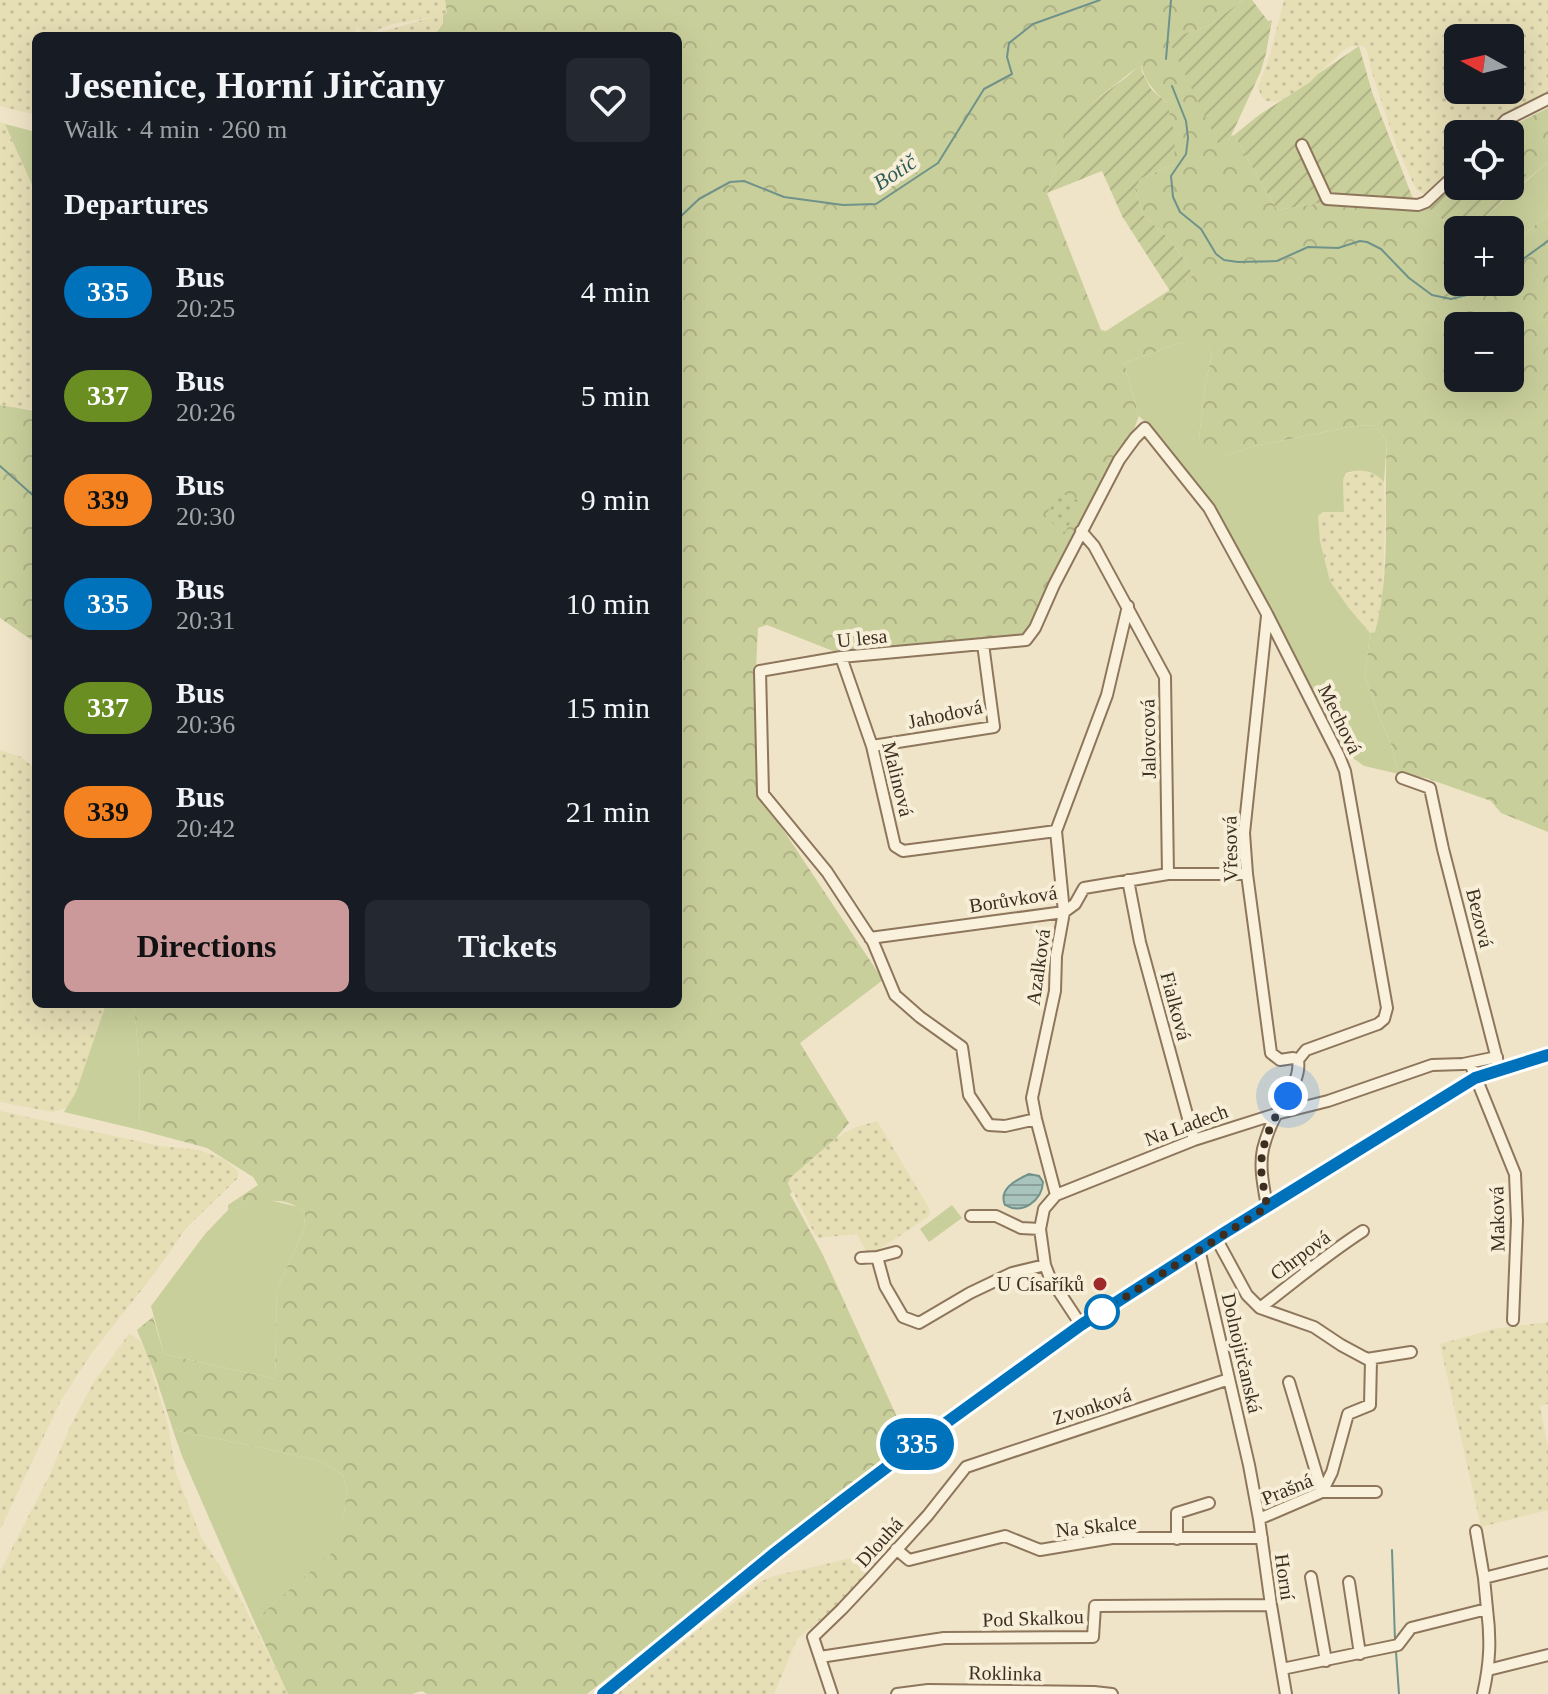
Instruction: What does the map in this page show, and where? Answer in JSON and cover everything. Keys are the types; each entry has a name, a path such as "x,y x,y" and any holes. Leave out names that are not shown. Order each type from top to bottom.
{"main road":[{"path":"603,1694 787,1544 1081,1325 1498,1063 1548,1055"}],"street":[{"path":"1506,120 1548,99"},
{"path":"1302,145 1327,199 1418,205 1426,202 1444,185"},
{"name":"U lesa","path":"870,938 827,872 763,794 760,671 841,657 1026,640 1035,628 1119,460 1145,428"},
{"name":"Mechová","path":"1145,428 1209,508 1267,614 1345,771 1387,1008 1384,1019 1378,1024 1306,1050 1298,1060"},
{"name":"Jalovcová","path":"1081,531 1094,546 1165,677 1168,874"},
{"name":"Azalková","path":"1056,1195 1032,1098 1055,991 1056,956 1064,912 1056,831 1107,695 1128,606"},
{"name":"Vřesová","path":"1267,614 1244,833 1271,1053 1280,1060 1298,1060"},
{"name":"Jahodová","path":"872,746 994,727 983,644"},
{"name":"Malinová","path":"841,657 872,746 895,846 903,851 1056,831"},
{"name":"Bezová","path":"1402,778 1430,788 1498,1063"},
{"name":"Borůvková","path":"870,938 1064,912 1075,904 1084,888 1128,880 1168,874 1247,874"},
{"name":"Fialková","path":"1128,880 1140,942 1194,1140"},
{"path":"870,938 895,995 962,1047 969,1095 989,1125 1005,1126 1036,1119"},
{"path":"1267,1207 1261,1169 1262,1152 1276,1114 1297,1076 1298,1060"},
{"path":"1470,1063 1475,1078"},
{"name":"Na Ladech","path":"1056,1195 1194,1140 1328,1101 1432,1065 1498,1063"},
{"name":"Maková","path":"1475,1078 1515,1174 1517,1221 1513,1320"},
{"path":"1056,1195 1044,1209 1040,1229 1045,1265 1050,1278 1081,1325"},
{"path":"971,1216 996,1216 1021,1228 1040,1229"},
{"name":"Chrpová","path":"1260,1308 1363,1231"},
{"path":"1216,1238 1247,1295 1260,1308 1314,1327 1350,1351 1371,1360 1411,1352"},
{"name":"Dolnojirčanská","path":"1199,1249 1249,1465"},
{"path":"861,1258 896,1252"},
{"path":"877,1257 885,1286 903,1317 919,1323 1012,1273 1045,1265"},
{"path":"1322,1492 1332,1472 1348,1414 1370,1405 1371,1360"},
{"name":"Zvonková","path":"966,1467 1229,1379"},
{"path":"1289,1382 1322,1492"},
{"name":"Horní","path":"1249,1465 1286,1694"},
{"name":"Dlouhá","path":"820,1657 813,1637 928,1515 966,1467"},
{"name":"Prašná","path":"1259,1519 1322,1492 1376,1492"},
{"path":"1177,1539 1177,1513 1209,1503"},
{"path":"1476,1531 1491,1636 1483,1694"},
{"name":"Na Skalce","path":"896,1549 909,1560 1005,1536 1040,1550 1112,1538 1262,1538"},
{"path":"1484,1578 1548,1562"},
{"path":"1311,1577 1326,1661"},
{"path":"1349,1582 1360,1654"},
{"name":"Pod Skalkou","path":"820,1657 944,1638 1093,1637 1095,1606 1271,1605"},
{"path":"1282,1669 1395,1646 1411,1628 1487,1609"},
{"path":"1488,1670 1548,1655"},
{"path":"820,1657 832,1694"},
{"name":"Roklinka","path":"897,1694 928,1690 1112,1694"}],"shaded area":[{"path":"0,0 445,0 447,14 436,32 381,32 432,17 392,24 371,32 361,32 357,26 355,32 32,32 32,114 0,106"},
{"path":"1284,0 1548,0 1548,99 1514,120 1444,120 1444,181 1430,194 1417,190 1413,183 1395,142 1364,46 1344,50 1310,82 1277,102 1266,101 1258,87"},
{"path":"0,122 5,124 32,185 32,409 0,405"},
{"path":"1366,469 1384,482 1385,516 1383,597 1375,632 1370,633 1330,581 1317,522 1323,512 1344,512 1343,480 1346,474"},
{"path":"0,750 21,757 32,766 32,1008 105,1008 76,1092 66,1108 53,1112 0,1102"},
{"path":"0,1111 160,1146 199,1150 224,1159 238,1171 238,1178 186,1228 91,1354 60,1402 0,1530"},
{"path":"877,1121 930,1213 869,1256 857,1234 819,1238 815,1235 788,1182 836,1138"},
{"path":"1548,1322 1548,1404 1540,1406 1548,1447 1548,1510 1481,1527 1440,1344 1494,1329"},
{"path":"129,1334 141,1343 146,1352 168,1425 176,1473 201,1537 239,1596 288,1694 0,1694 0,1572 93,1383"},
{"path":"865,1555 873,1558 873,1569 849,1596 797,1639 774,1694 615,1694 762,1581"}],"green space":[{"path":"445,0 1243,0 1208,26 1169,39 1228,141 1234,135 1277,210 1326,202 1421,202 1444,221 1444,296 1524,296 1524,235 1548,214 1548,832 1501,813 1491,801 1426,778 1399,774 1365,676 1370,633 1375,632 1380,609 1385,561 1387,441 1375,426 1359,425 1255,446 1228,455 1214,454 1199,438 1212,355 1204,339 1177,344 1124,363 1139,416 1133,432 1079,525 1025,634 833,651 767,625 758,628 756,669 760,795 883,980 800,1043 849,1123 790,1178 790,1194 823,1255 907,1439 587,1694 427,1694 422,1691 412,1694 288,1694 254,1621 332,1553 344,1513 347,1489 343,1475 322,1462 173,1430 137,1330 153,1317 164,1354 275,1379 277,1290 304,1229 305,1213 278,1201 258,1202 228,1210 228,1205 258,1185 253,1177 207,1148 140,1130 134,1008 682,1008 682,32 437,32 443,23 443,15 447,13","holes":["1141,64 1150,85 1167,103 1174,164 1140,179 1135,189 1143,215 1165,235 1193,275 1106,331 1101,330 1047,193 1071,120"]},
{"path":"1243,0 1252,0 1268,21 1272,20 1261,71 1231,136 1220,147 1168,39 1208,26"},
{"path":"1359,46 1372,92 1415,204 1326,202 1277,210 1234,135"},
{"path":"1141,63 1151,89 1167,103 1175,136 1174,164 1140,179 1135,189 1143,215 1165,235 1193,275 1170,291 1122,216 1102,171 1047,193 1071,119"},
{"path":"1548,108 1548,162 1530,177 1524,172 1524,120"},
{"path":"5,124 32,131 32,185"},
{"path":"1548,162 1548,214 1524,235 1524,216 1486,216 1504,200 1524,200 1524,183"},
{"path":"1444,191 1444,200 1504,200 1486,216 1444,216 1444,221 1427,207"},
{"path":"1204,338 1212,355 1199,438 1228,455 1255,446 1359,425 1375,426 1387,441 1384,482 1366,471 1346,473 1343,480 1344,512 1323,512 1318,516 1320,541 1330,581 1370,633 1365,676 1399,774 1364,766 1342,750 1213,505 1139,416 1124,363"},
{"path":"0,405 32,410 32,640 0,618"},
{"path":"1061,493 1082,502 1065,532 1044,517"},
{"path":"105,1008 134,1008 140,1130 64,1112 76,1092"},
{"path":"266,1199 298,1207 305,1213 304,1229 277,1290 275,1379 164,1354 151,1306 205,1234 228,1210"},
{"path":"952,1205 962,1218 929,1242 920,1229"},
{"path":"173,1430 322,1462 343,1475 347,1489 344,1513 333,1553 254,1621 182,1456"}],"water":[{"path":"1029,1174 1039,1176 1043,1182 1039,1195 1024,1207 1005,1205 1006,1190"}],"waterway":[{"name":"Botič","path":"682,215 699,199 730,182 744,181 784,197 843,205 876,204 938,163 984,89 1012,74 1007,57 1009,43 1033,24 1100,0"},
{"path":"1166,59 1171,0"},
{"path":"1172,86 1186,121 1188,138 1186,154 1171,176 1173,197 1180,212 1201,229 1216,254 1224,260 1277,261 1308,247 1338,248 1367,242 1381,249 1409,278 1432,295 1451,299 1463,296"},
{"path":"1524,258 1548,241"},
{"name":"Botič","path":"0,466 32,494"},
{"path":"1392,1550 1395,1641"},
{"path":"1396,1652 1399,1694"}],"bus line":[{"name":"335","path":"603,1694 842,1501 1081,1325 1475,1078 1548,1055"}],"place":[{"name":"U Císaříků","path":"1100,1284"}],"route":[{"path":"1102,1312 1267,1207 1261,1169 1262,1152 1276,1114 1288,1096"}]}
